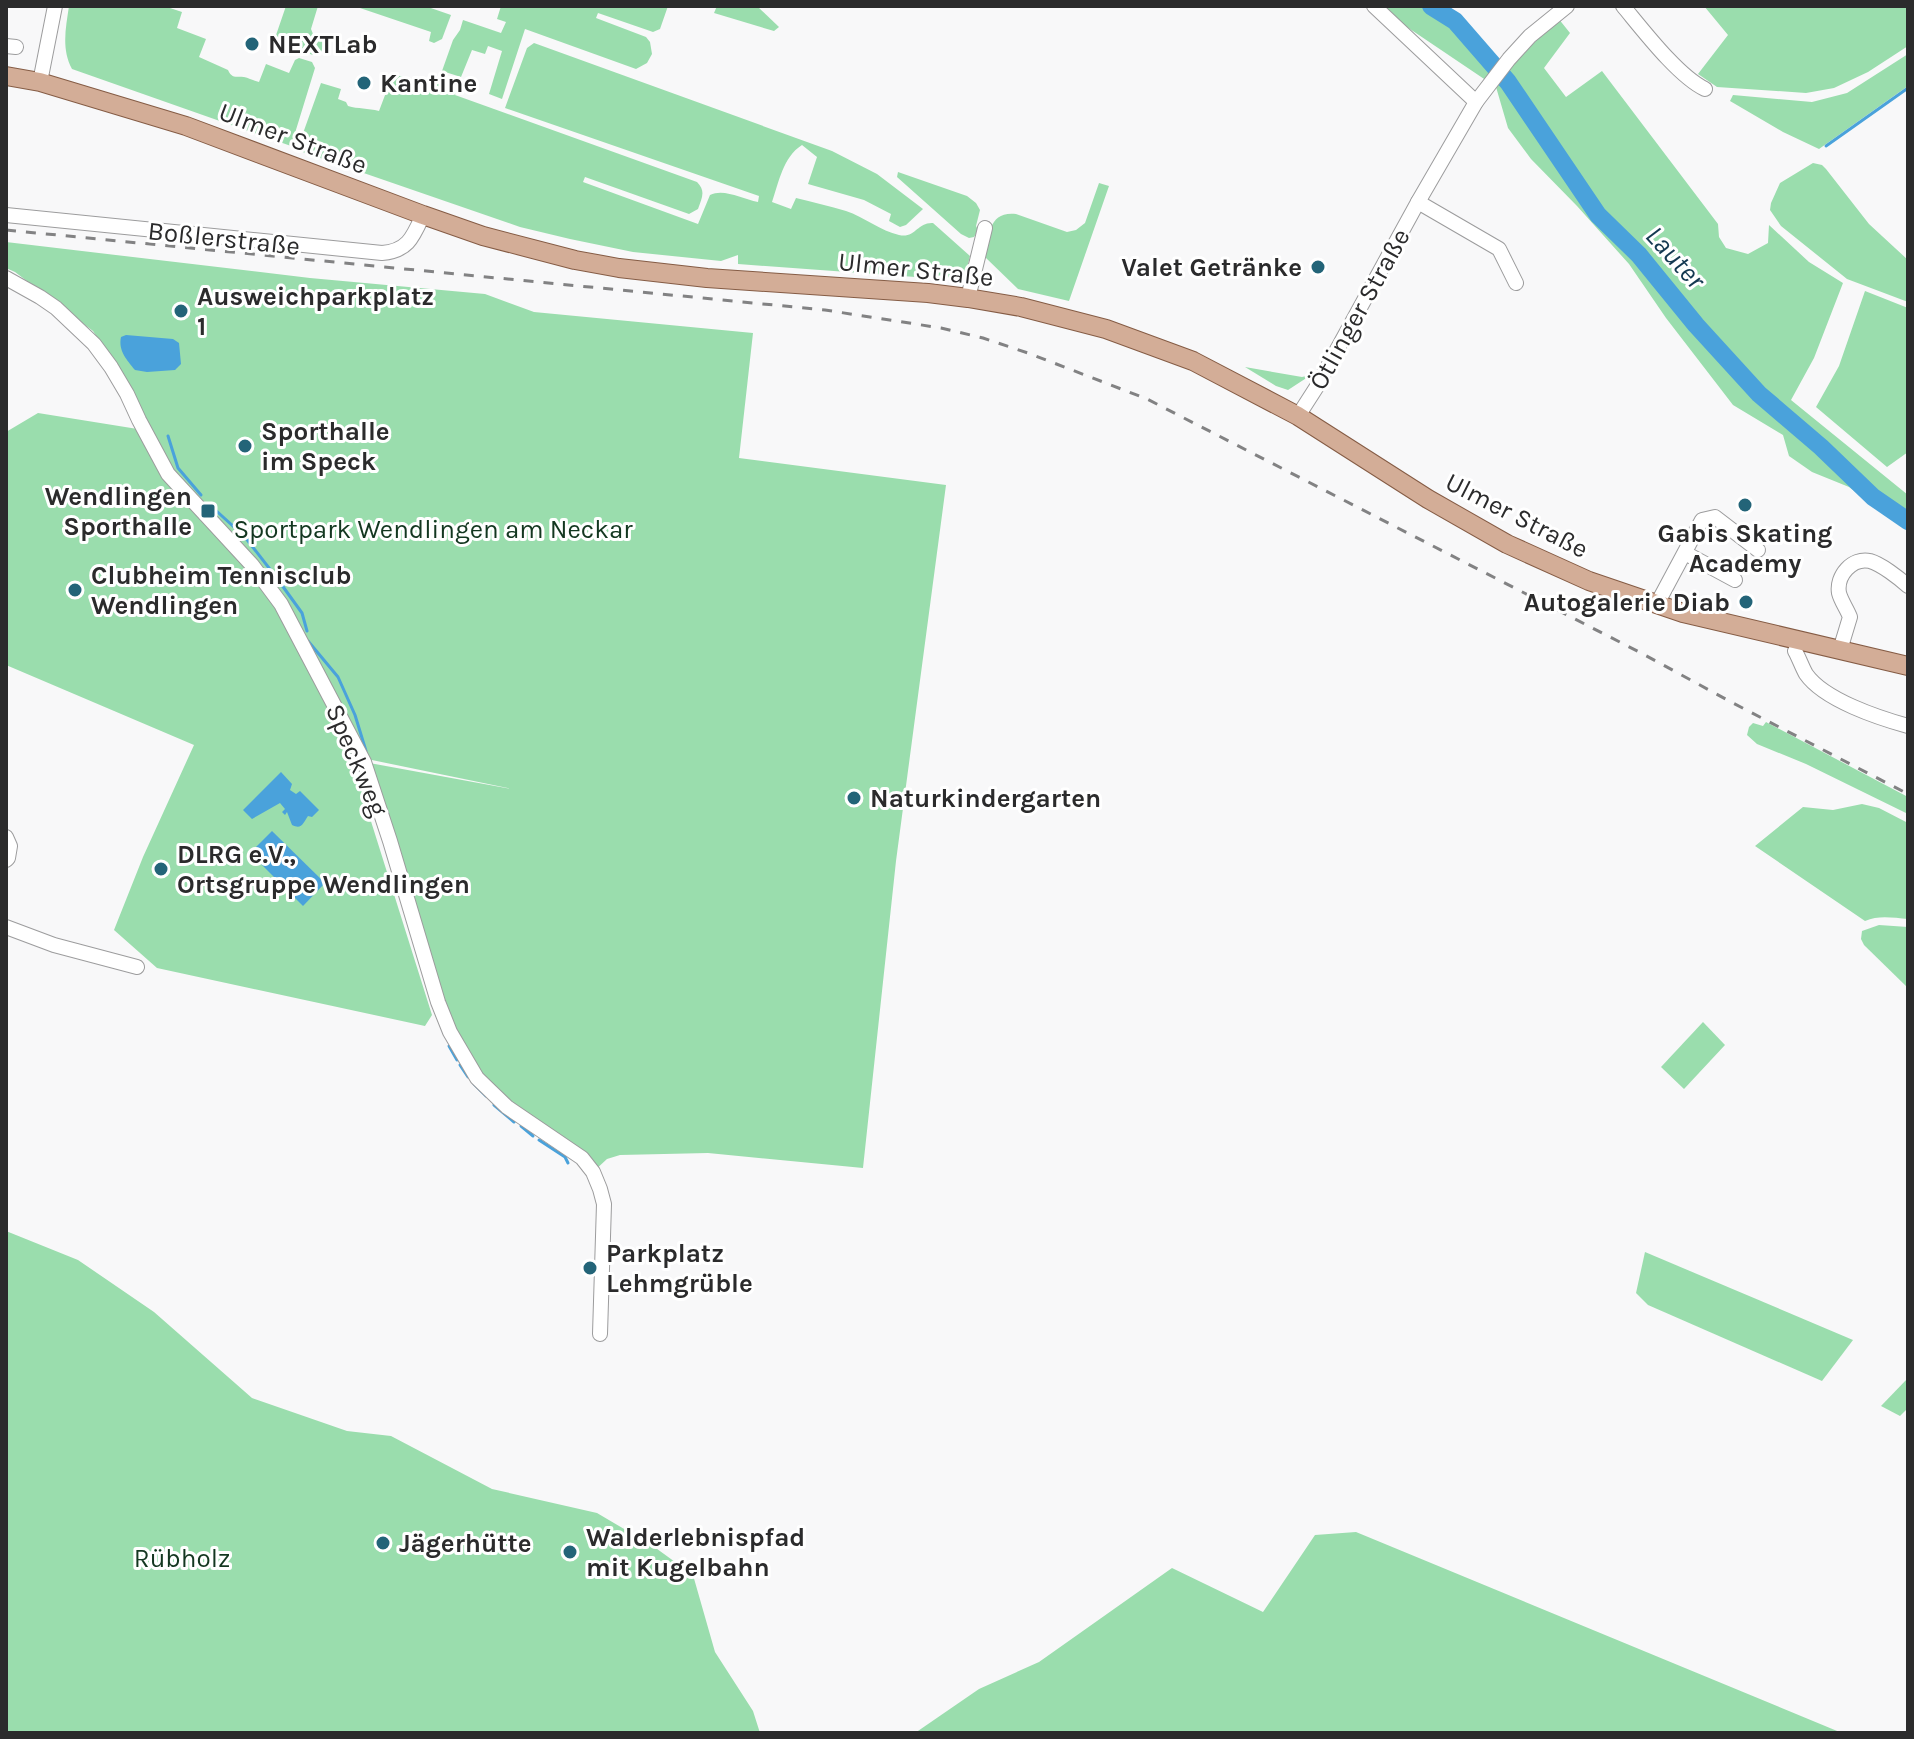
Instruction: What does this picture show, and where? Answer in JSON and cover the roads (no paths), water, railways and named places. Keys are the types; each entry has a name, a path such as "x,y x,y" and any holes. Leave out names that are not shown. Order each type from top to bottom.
{"main road":[{"name":"Ulmer Straße","path":"6,76 40,82 186,126 423,215 530,248 619,268 707,278 968,298 1021,307 1106,329 1193,361 1298,416 1428,499 1507,544 1589,581 1683,613 1908,666"}],"street":[{"path":"40,82 55,6"},
{"path":"1374,6 1476,102"},
{"name":"Ötlinger Straße","path":"1298,416 1476,102 1530,36 1567,6"},
{"path":"1623,6 1693,83 1705,89"},
{"name":"Ötlinger Straße","path":"1418,202 1499,249 1516,283"},
{"name":"Boßlerstraße","path":"6,215 382,253 395,252 406,245 423,215"},
{"path":"968,298 985,228"},
{"name":"Speckweg","path":"6,278 48,302 94,344 119,381 168,474 252,565 281,604 364,762 450,1032 477,1078 497,1098 582,1158 593,1172 604,1204 600,1334"},
{"path":"1657,604 1702,520 1715,517 1758,550"},
{"path":"1685,553 1735,580"},
{"path":"1840,650 1850,617 1839,592 1840,576 1846,569 1858,562 1870,561 1908,586"},
{"path":"1795,651 1807,675 1830,695 1876,717 1908,726"},
{"path":"6,837 10,846 6,860"},
{"path":"6,927 54,945 137,967"}],"water":[{"path":"121,337 173,339 179,343 181,364 175,370 135,370 121,347"},
{"path":"281,772 292,784 290,790 296,794 300,791 319,810 312,817 308,816 300,826 292,825 287,812 285,815 282,812 285,809 280,803 252,819 243,810"},
{"path":"272,831 325,883 303,906 250,853"}],"waterway":[{"name":"Lauter","path":"1431,6 1455,21 1508,82 1598,215 1639,255 1696,325 1759,394 1873,497 1908,521"},
{"path":"1826,146 1908,88"},
{"path":"168,436 178,468 201,495"},
{"path":"212,507 245,537 276,577 302,613 307,631"},
{"path":"308,641 338,677 355,715 366,751"},
{"path":"449,1046 457,1060"},
{"path":"460,1065 468,1077"},
{"path":"474,1084 486,1096"},
{"path":"494,1105 514,1122"},
{"path":"521,1126 533,1136"},
{"path":"539,1140 565,1157 568,1163"}],"railway":[{"path":"6,230 825,310 941,328 983,338 1147,399 1908,794"}],"place":[{"name":"NEXTLab","path":"252,44"},
{"name":"Kantine","path":"364,83"},
{"name":"Valet Getränke","path":"1318,267"},
{"name":"Ausweichparkplatz 1","path":"181,311"},
{"name":"Sporthalle im Speck","path":"245,446"},
{"name":"Gabis Skating Academy","path":"1745,505"},
{"name":"Wendlingen Sporthalle","path":"208,511"},
{"name":"Clubheim Tennisclub Wendlingen","path":"75,590"},
{"name":"Autogalerie Diab","path":"1746,602"},
{"name":"Naturkindergarten","path":"854,798"},
{"name":"DLRG e.V., Ortsgruppe Wendlingen","path":"161,869"},
{"name":"Parkplatz Lehmgrüble","path":"590,1268"},
{"name":"Jägerhütte","path":"383,1543"},
{"name":"Walderlebnispfad mit Kugelbahn","path":"570,1552"}],"park label":[{"name":"Sportpark Wendlingen am Neckar","path":"433,529"},
{"name":"Rübholz","path":"182,1558"}]}
